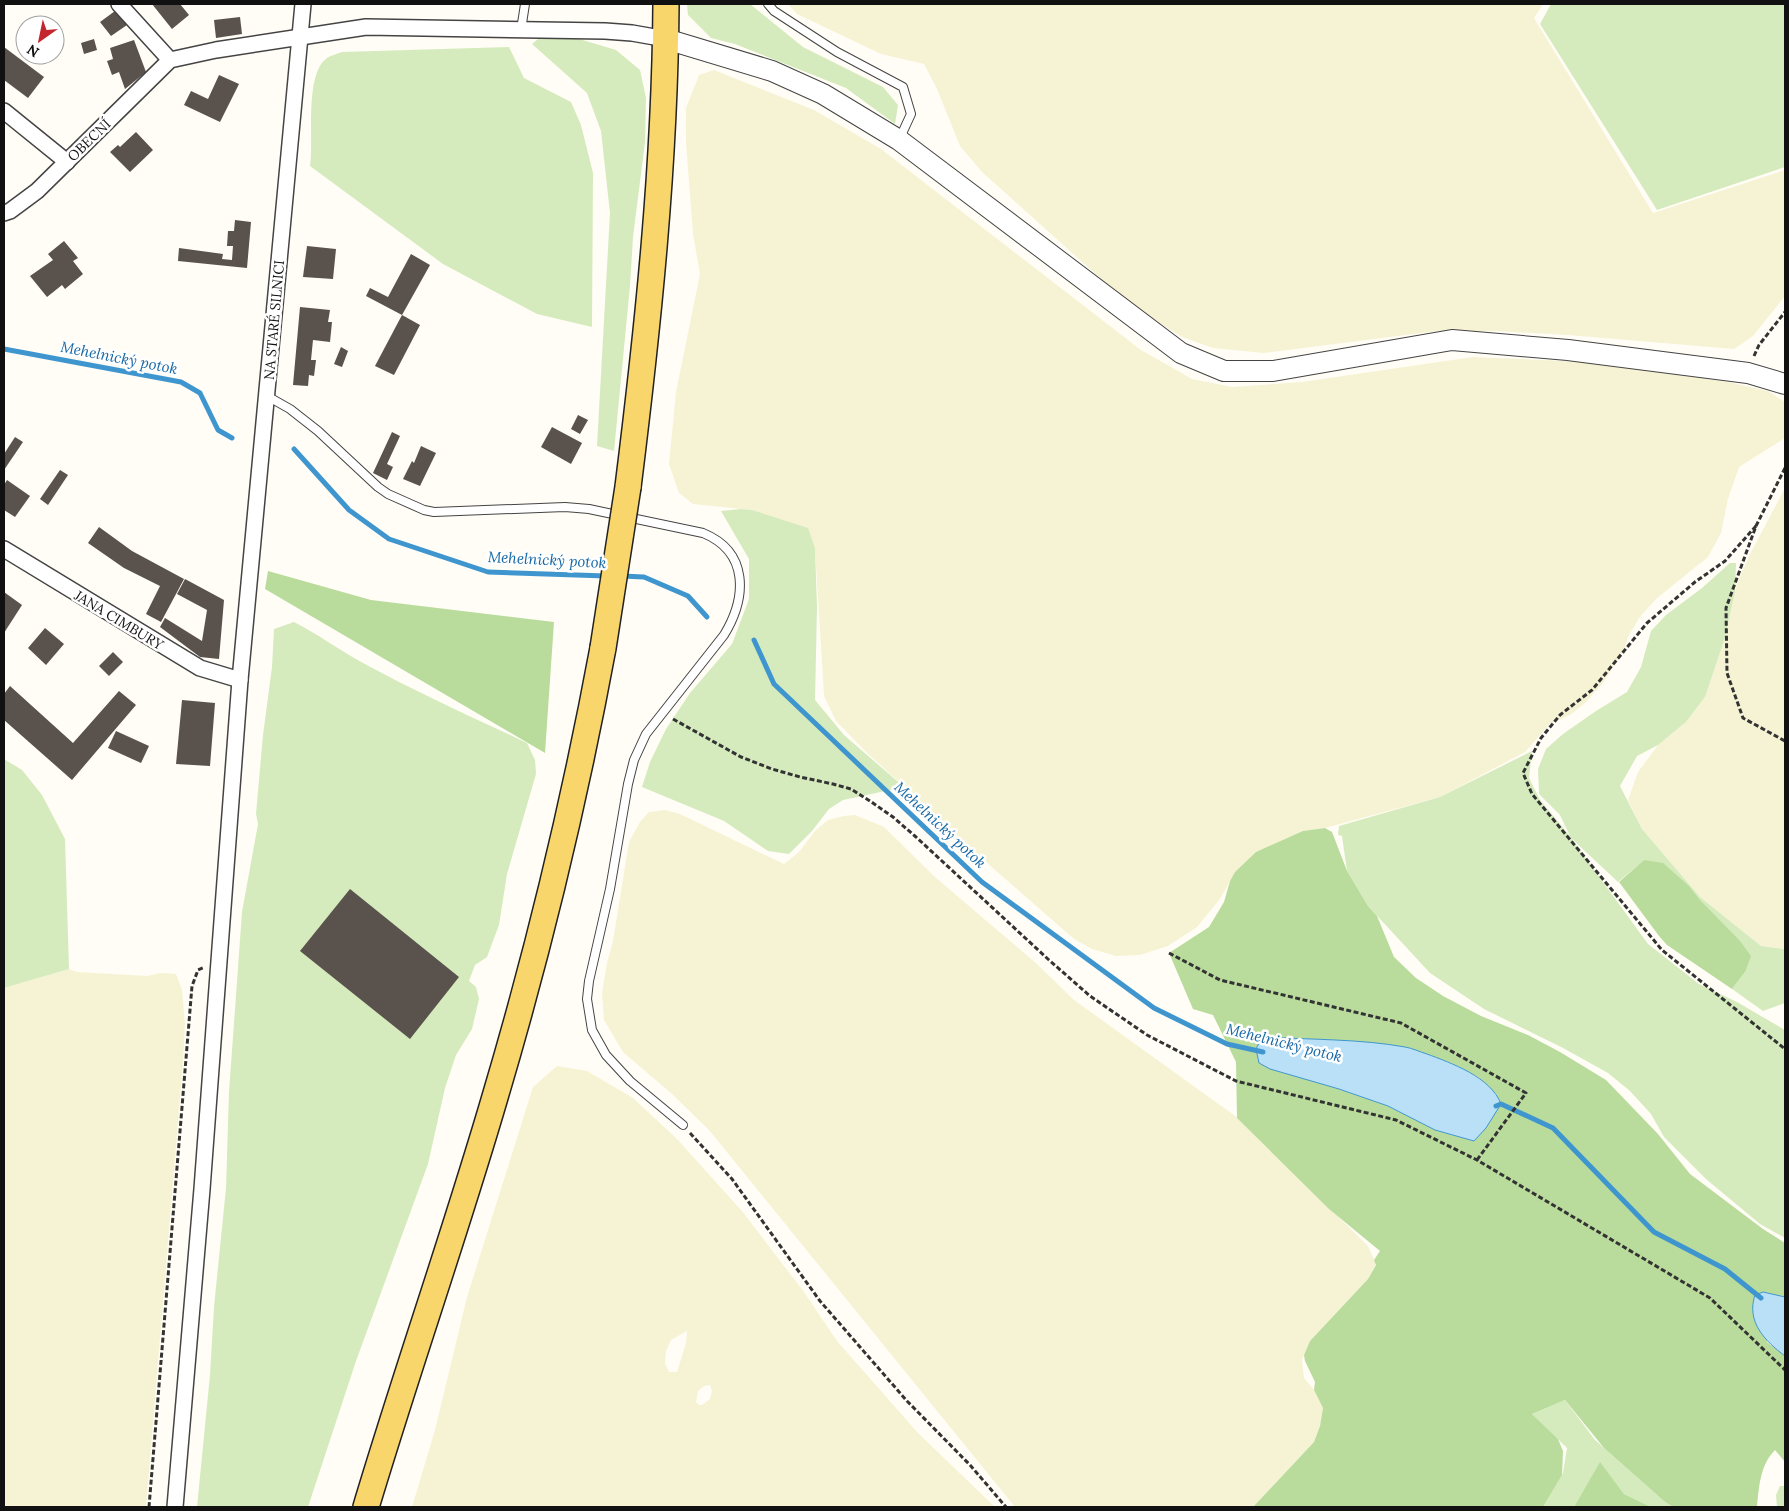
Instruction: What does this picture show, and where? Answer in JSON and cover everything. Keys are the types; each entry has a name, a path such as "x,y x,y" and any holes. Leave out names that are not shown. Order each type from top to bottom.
{"main road":[{"path":"366,1507 489,1117 522,1002 560,854 603,648 628,487 645,345 656,229 666,39 666,4"}],"street":[{"path":"119,4 170,60 216,50 366,28 605,31 632,33 666,39 772,71 823,94 899,140 1182,353 1224,372 1273,371 1452,340 1568,350 1748,373 1785,384"},
{"name":"NA STARÉ SILNICI","path":"266,396 303,4"},
{"name":"OBECNÍ","path":"4,213 10,211 37,191 170,60"},
{"path":"4,111 67,162"},
{"path":"175,1507 202,1189 240,680 266,396"},
{"name":"JANA CIMBURY","path":"4,549 200,668 240,680"}],"lane":[{"path":"521,30 525,4"},
{"path":"768,4 774,11 837,52 903,87 911,114 899,140"},
{"name":"NA STARÉ SILNICI","path":"266,396 290,409 318,431 378,488 424,510 444,513 534,507 589,509 703,532 716,538 724,545 737,565 740,586 739,599 730,625 646,734 634,760 628,784 610,890 589,981 587,999 592,1030 606,1055 630,1081 683,1125"}],"path":[{"path":"1748,373 1759,345 1785,312"},
{"path":"1785,468 1756,526 1726,608 1727,673 1743,718 1785,742"},
{"path":"1756,526 1725,561 1695,582 1648,623 1592,690 1560,715 1541,738 1522,773 1532,794 1662,950 1785,1049"},
{"path":"662,712 722,748 741,757 781,772 851,789 870,801 893,817 916,837 1035,948 1090,996 1146,1035 1236,1081 1396,1120 1477,1160 1710,1298 1785,1370"},
{"path":"1169,953 1220,980 1401,1023 1526,1093 1477,1160"},
{"path":"148,1507 192,986 198,970 219,961"},
{"path":"683,1125 732,1179 820,1301 907,1401 970,1465 1006,1507"}],"shaded area":[{"path":"788,4 1543,4 1534,18 1653,213 1785,170 1785,296 1753,336 1734,349 1497,331 1437,331 1264,353 1213,348 1182,337 1128,303 982,172 960,146 937,89 924,64 881,54 797,14"},
{"path":"714,70 814,110 881,149 1141,350 1192,379 1232,387 1302,382 1473,357 1610,363 1728,382 1768,391 1785,402 1785,438 1739,467 1728,499 1721,533 1708,557 1656,599 1639,618 1628,637 1624,650 1603,683 1585,703 1570,715 1550,724 1525,752 1440,797 1325,828 1303,831 1235,872 1220,899 1197,927 1168,946 1140,955 1116,956 1092,949 1074,939 994,869 865,751 836,721 824,696 815,548 752,510 693,504 679,493 669,464 676,392 700,274 693,234 686,143 686,108 699,75"},
{"path":"1785,488 1785,949 1761,946 1700,897 1642,829 1628,800 1638,772 1658,745 1686,722 1705,697 1724,641 1737,583"},
{"path":"665,810 680,814 784,864 799,852 815,831 828,820 855,815 884,827 935,877 1037,964 1074,1000 1238,1118 1368,1246 1376,1264 1368,1279 1310,1341 1302,1360 1304,1378 1314,1390 1323,1408 1320,1426 1314,1442 1253,1507 1015,1507 709,1130 672,1094 623,1052 604,1020 602,993 607,963 613,941 629,842 640,822 649,812"},
{"path":"69,969 77,972 147,976 161,973 176,974 182,990 185,1024 183,1062 146,1507 4,1507 4,988"},
{"path":"557,1066 587,1071 633,1098 677,1139 742,1211 804,1292 837,1341 918,1433 995,1507 412,1507 435,1430 467,1297 533,1087","holes":["687,1331 686,1343 677,1372 669,1372 665,1364 666,1351 671,1340","710,1385 712,1391 710,1399 699,1405 696,1402 698,1391 704,1386"]}],"green space":[{"path":"687,4 750,4 803,47 883,87 898,105 895,124 846,88 735,44 711,38 688,15"},
{"path":"1551,4 1785,4 1785,167 1657,210 1540,24"},
{"path":"549,30 616,50 640,70 646,98 645,142 633,237 614,451 597,446 610,213 601,131 587,93 532,44"},
{"path":"509,47 524,78 571,102 581,125 593,173 592,327 537,314 443,264 310,166 311,109 315,78 320,66 327,58 342,52"},
{"path":"752,510 808,528 815,548 817,607 815,700 844,735 904,787 843,800 829,809 812,831 789,854 768,851 724,821 642,787 650,762 666,729 690,693 732,644 749,599 749,559 721,511"},
{"path":"1730,563 1736,563 1735,592 1724,641 1705,697 1686,722 1658,745 1637,756 1620,786 1642,829 1700,897 1761,946 1785,949 1785,1003 1763,1011 1732,989 1745,972 1701,901 1690,887 1644,860 1618,882 1571,838 1648,944 1699,984 1737,1002 1785,1030 1785,1238 1760,1224 1706,1179 1664,1137 1651,1114 1630,1091 1608,1073 1563,1048 1484,1009 1430,973 1368,906 1347,871 1342,836 1338,835 1339,826 1440,797 1532,751 1529,778 1540,800 1570,836 1560,815 1539,794 1538,769 1546,749 1563,734 1627,692 1641,667 1651,631 1666,615 1702,588"},
{"path":"268,571 371,600 554,622 545,753 265,589"},
{"path":"294,622 383,674 527,743 535,760 536,774 507,874 499,925 487,957 475,965 469,981 476,987 479,999 472,1029 456,1055 445,1088 428,1164 356,1361 308,1507 197,1507 226,1188 229,1092 242,912 258,824 256,814 263,735 272,667 274,629"},
{"path":"4,759 22,770 42,795 65,839 69,969 4,988"},
{"path":"1325,828 1332,832 1347,871 1368,906 1377,916 1394,957 1416,978 1443,996 1481,1016 1528,1035 1606,1080 1658,1134 1690,1174 1763,1229 1785,1243 1785,1297 1778,1295 1767,1342 1785,1356 1785,1462 1775,1450 1766,1462 1761,1477 1757,1507 1673,1507 1604,1448 1565,1400 1532,1414 1558,1439 1563,1451 1562,1475 1543,1507 1253,1507 1314,1442 1320,1426 1323,1408 1314,1390 1315,1382 1304,1355 1310,1341 1368,1279 1376,1265 1374,1260 1380,1251 1329,1209 1237,1118 1236,1062 1213,1015 1193,1009 1169,953 1209,927 1224,902 1230,881 1235,872 1256,852 1303,831","holes":["1406,1047 1451,1063 1478,1077 1497,1095 1474,1141 1435,1130 1388,1106 1339,1089"]},
{"path":"1644,860 1663,863 1690,887 1740,941 1751,956 1745,972 1732,989 1667,945 1619,882"},
{"path":"1565,1400 1595,1440 1673,1507 1651,1507 1624,1494 1600,1463 1574,1507 1543,1507 1563,1473 1567,1448 1532,1414"},
{"path":"1600,1462 1624,1494 1651,1507 1574,1507"},
{"path":"1780,1486 1785,1486 1785,1507 1777,1507 1776,1495"}],"water":[{"path":"1271,1037 1355,1041 1410,1048 1469,1072 1489,1086 1501,1104 1486,1128 1474,1141 1435,1130 1388,1106 1339,1089 1270,1069 1259,1063 1256,1049 1260,1041"},
{"path":"1763,1292 1785,1297 1785,1356 1764,1337 1755,1322 1753,1305 1755,1295"}],"building":[{"path":"152,4 180,4 189,15 172,29"},
{"path":"115,11 127,25 111,36 100,22"},
{"path":"240,17 242,34 216,38 214,20"},
{"path":"94,39 97,50 84,54 81,43"},
{"path":"134,40 146,72 125,89 119,72 112,75 107,61 113,59 110,48"},
{"path":"4,47 15,55 15,65 28,65 44,77 28,98 4,80"},
{"path":"219,75 239,84 220,122 184,105 191,91 208,99"},
{"path":"136,132 153,150 130,172 110,152 118,145 120,147"},
{"path":"235,220 251,222 247,268 178,261 179,248 223,254 222,259 232,260 233,246 227,246 228,231 234,231"},
{"path":"64,241 78,258 73,261 83,274 65,289 62,285 47,297 30,276 53,260 48,254"},
{"path":"307,246 336,249 333,279 303,277"},
{"path":"411,254 430,265 402,315 366,296 370,288 388,297"},
{"path":"300,307 330,310 328,322 332,322 330,342 313,340 311,360 316,360 314,376 309,375 308,386 293,385"},
{"path":"402,315 420,325 394,375 375,366"},
{"path":"341,347 348,351 342,367 334,364"},
{"path":"578,415 588,420 580,434 571,429"},
{"path":"552,427 582,443 571,464 541,447"},
{"path":"392,432 400,436 387,464 393,467 387,480 373,473"},
{"path":"15,437 23,442 4,470 4,454"},
{"path":"421,446 436,453 420,486 403,479 412,461 414,463"},
{"path":"60,470 68,475 48,505 40,499"},
{"path":"7,480 30,496 15,517 4,510 4,485"},
{"path":"99,527 132,551 184,579 161,622 146,614 160,586 124,568 88,543"},
{"path":"185,579 224,600 219,659 200,657 160,627 165,618 202,641 207,610 177,594"},
{"path":"4,592 22,605 4,633"},
{"path":"45,628 64,644 46,665 28,648"},
{"path":"113,652 123,662 109,676 99,666"},
{"path":"10,686 73,743 119,691 136,705 72,780 4,720 4,694"},
{"path":"182,700 215,703 210,766 176,764"},
{"path":"116,731 149,746 141,763 108,748"},
{"path":"350,889 459,977 410,1039 300,951"}],"waterway":[{"name":"Mehelnický potok","path":"4,349 181,382 200,393 218,430 232,438"},
{"name":"Mehelnický potok","path":"294,449 349,510 389,539 488,572 606,576"},
{"name":"Mehelnický potok","path":"622,576 644,577 688,596 707,617"},
{"name":"Mehelnický potok","path":"754,640 774,684 982,882 1154,1008 1227,1044 1263,1052"},
{"name":"Mehelnický potok","path":"1496,1106 1501,1104 1553,1128 1654,1232 1725,1269 1761,1298"}]}
